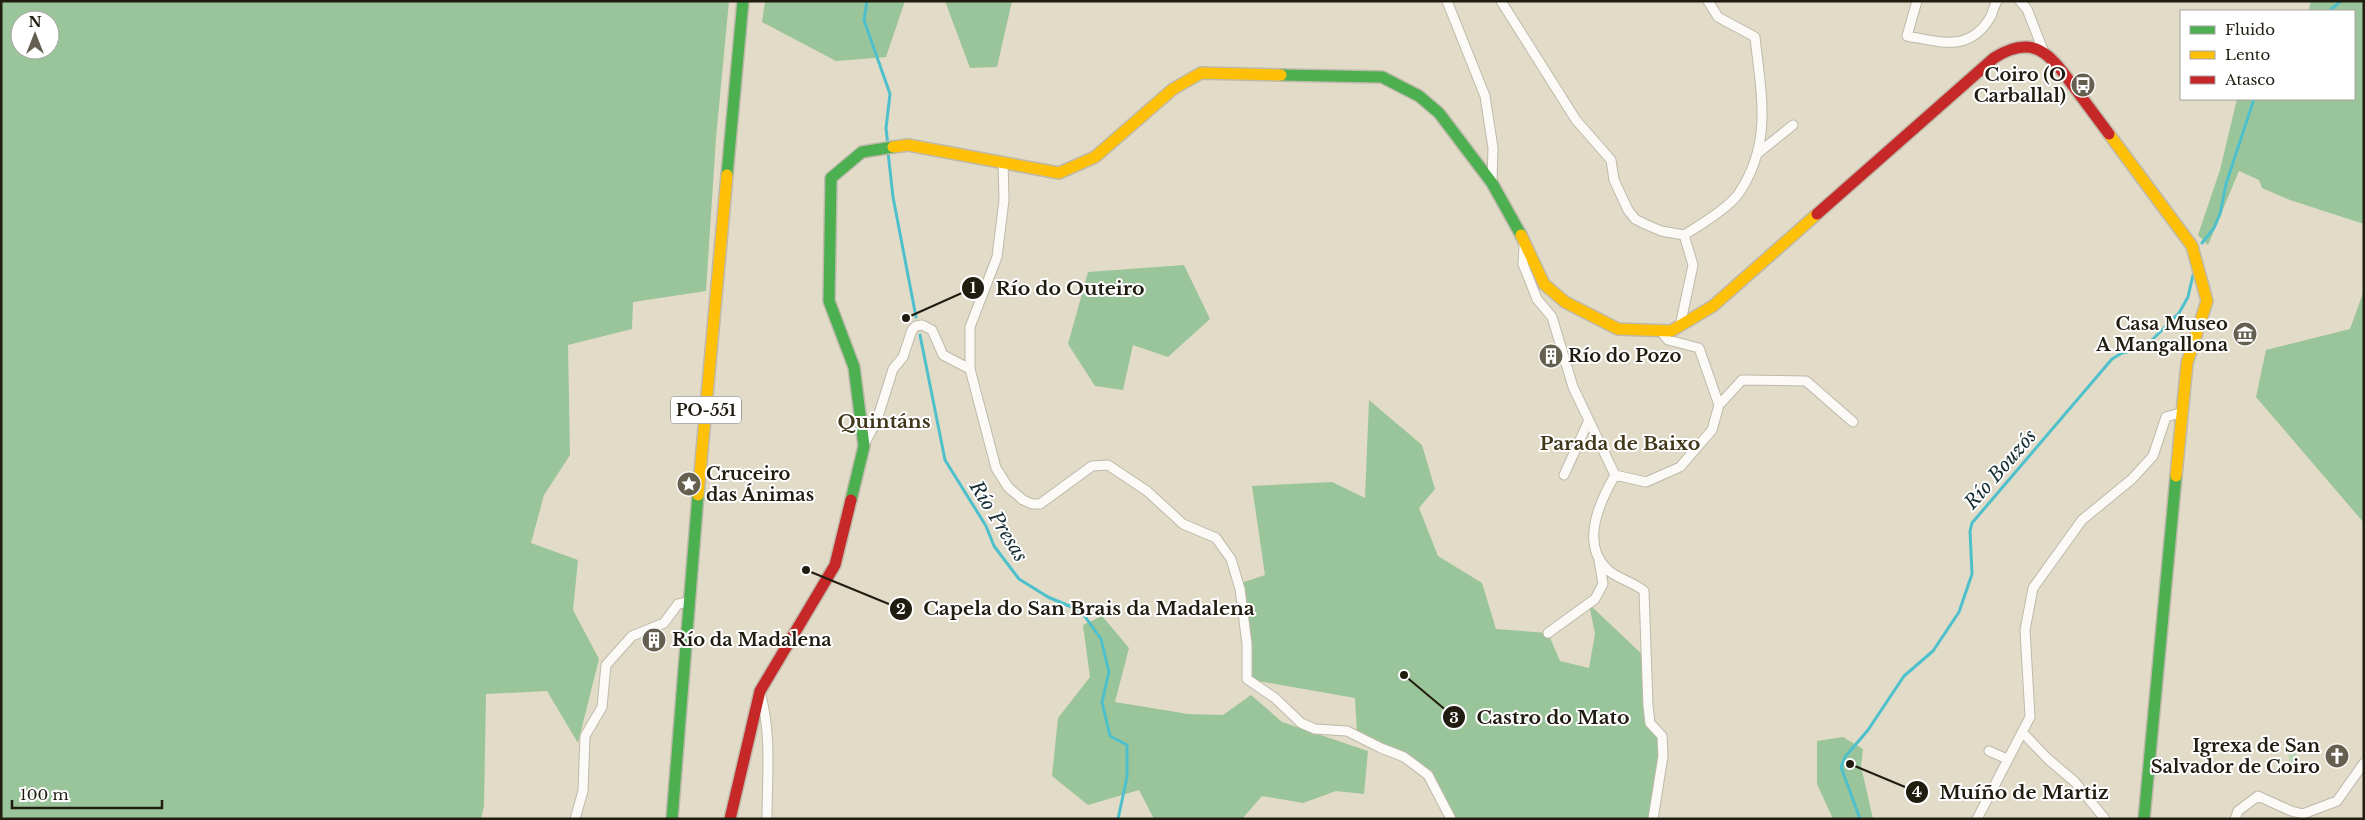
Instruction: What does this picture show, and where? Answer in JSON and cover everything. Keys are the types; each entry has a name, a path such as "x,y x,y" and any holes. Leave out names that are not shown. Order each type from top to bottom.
{"street":[{"name":"PO-551","path":"672,819 688,602 743,1"},
{"path":"1448,1 1485,96 1493,148 1492,184"},
{"path":"1501,1 1576,120 1611,160 1614,180 1628,210 1635,219 1660,230 1684,235 1709,219 1738,194 1758,153 1764,116 1755,37 1718,17 1708,1"},
{"path":"1917,1 1907,36 1945,43 1964,42 1983,27 1997,1"},
{"path":"2020,1 2027,9 2042,50"},
{"path":"864,446 854,367 829,301 831,178 862,152 908,145 1059,172 1095,157 1173,89 1201,73 1382,77 1419,96 1439,113 1492,184 1513,218 1544,284 1565,302 1618,329 1671,331 1713,306 1994,58 2012,48 2022,46 2042,50 2052,57 2192,246 2207,301 2188,363 2144,819"},
{"path":"1758,153 1793,125"},
{"path":"1003,162 1004,200 997,257 970,327 970,370 996,468 1008,487 1023,500 1032,504 1040,504 1092,466 1108,465 1147,491 1182,524 1216,538 1231,559 1240,589 1247,644 1246,679 1275,698 1301,722 1315,729 1346,730 1404,757 1428,775 1451,819"},
{"path":"1680,326 1693,265 1684,235"},
{"path":"1524,243 1523,264 1537,299 1552,318 1573,387 1615,474 1646,482 1680,467 1712,430 1719,405 1742,380 1806,381 1853,422"},
{"path":"730,819 760,692 835,565 864,446 877,420 893,369 903,357 912,330 916,326 922,325 932,330 943,355 970,370"},
{"path":"1661,331 1668,340 1699,348 1719,405"},
{"path":"1977,819 2030,717 2025,630 2033,588 2082,520 2132,478 2153,456 2166,417 2183,412"},
{"path":"1564,474 1589,420"},
{"path":"1548,634 1596,598 1603,584 1594,534 1596,513 1615,474"},
{"path":"1599,560 1608,571 1633,582 1644,591 1648,706 1650,723 1662,736 1663,756 1654,819"},
{"path":"575,819 583,791 585,736 602,707 606,665 632,636 664,623 678,604 688,602"},
{"path":"760,692 765,709 770,755 767,819"},
{"path":"2022,732 2048,759 2075,782 2106,819"},
{"path":"1989,751 2007,759"},
{"path":"2235,819 2238,811 2258,796 2291,811 2303,814 2337,800 2364,763"}],"green space":[{"path":"1,1 729,1 716,138 706,291 633,302 632,329 568,345 570,455 544,495 531,543 578,560 573,610 599,659 578,743 547,691 486,694 484,806 481,819 1,819"},
{"path":"765,1 905,1 886,57 836,61 762,22"},
{"path":"945,1 1012,1 997,67 970,68"},
{"path":"2311,1 2364,1 2364,224 2290,200 2262,188 2259,180 2239,171 2208,245 2198,235 2220,170 2237,100 2355,100 2355,10 2308,10"},
{"path":"1184,265 1210,319 1168,357 1133,345 1123,390 1095,386 1068,344 1088,272"},
{"path":"2364,290 2364,523 2256,397 2266,350 2350,329"},
{"path":"1369,400 1422,445 1435,489 1419,508 1438,556 1482,583 1496,629 1548,633 1560,661 1589,668 1595,634 1589,604 1647,659 1650,723 1662,736 1653,819 1451,819 1428,775 1357,735 1355,698 1247,679 1238,584 1265,575 1252,486 1332,482 1365,498"},
{"path":"1102,616 1129,648 1115,702 1188,714 1223,715 1251,695 1282,722 1368,751 1364,794 1336,791 1303,803 1262,796 1242,819 1154,819 1139,790 1088,805 1052,776 1058,718 1090,677 1083,625"},
{"path":"1843,737 1863,749 1861,766 1873,819 1833,819 1817,784 1817,741"},
{"path":"2296,753 2300,769 2292,770 2288,755"}],"waterway":[{"name":"Río Presas","path":"867,1 864,20 890,94 886,128 888,146"},
{"name":"Río Bouzós","path":"2330,10 2341,1"},
{"name":"Río Bouzós","path":"2202,243 2214,228 2220,214 2226,184 2254,100"},
{"name":"Río Presas","path":"888,152 893,197 916,317"},
{"name":"Río Bouzós","path":"1860,819 1841,767 1845,757 1868,730 1904,676 1933,651 1959,612 1972,574 1970,531 1972,523 2112,359 2122,353 2144,348 2179,313 2188,297 2193,275"},
{"name":"Río Presas","path":"920,335 945,460 986,526 994,546 1019,579 1048,597 1081,611 1101,639 1109,672 1102,702 1110,736 1127,745 1127,777 1118,819"}],"traffic: fast":[{"path":"727,175 743,1"},
{"path":"1281,75 1382,77 1419,96 1439,113 1492,183 1521,235"},
{"path":"851,500 864,446 854,367 829,301 831,178 862,152 893,147"},
{"path":"2144,819 2176,476"},
{"path":"672,819 698,495"}],"traffic: slow":[{"path":"893,147 908,145 1059,173 1095,157 1173,89 1201,73 1281,75"},
{"path":"2109,134 2192,246 2207,301 2187,363 2176,476"},
{"path":"698,495 727,175"},
{"path":"1521,235 1544,284 1565,302 1618,329 1671,331 1713,306 1817,214"}],"traffic: jam":[{"path":"1817,214 1994,58 2021,47 2041,51 2049,57 2066,76 2109,134"},
{"path":"730,819 760,691 835,565 851,500"}],"place":[{"name":"Coiro (O Carballal)","path":"2083,85"},
{"name":"Río do Outeiro","path":"906,318"},
{"name":"Casa Museo A Mangallona","path":"2245,334"},
{"name":"Río do Pozo","path":"1551,356"},
{"name":"Cruceiro das Ánimas","path":"689,484"},
{"name":"Capela do San Brais da Madalena","path":"806,570"},
{"name":"Río da Madalena","path":"654,640"},
{"name":"Castro do Mato","path":"1404,675"},
{"name":"Igrexa de San Salvador de Coiro","path":"2337,756"},
{"name":"Muíño de Martiz","path":"1850,764"}],"district":[{"name":"Quintáns","path":"884,421"},
{"name":"Parada de Baixo","path":"1620,443"}]}
